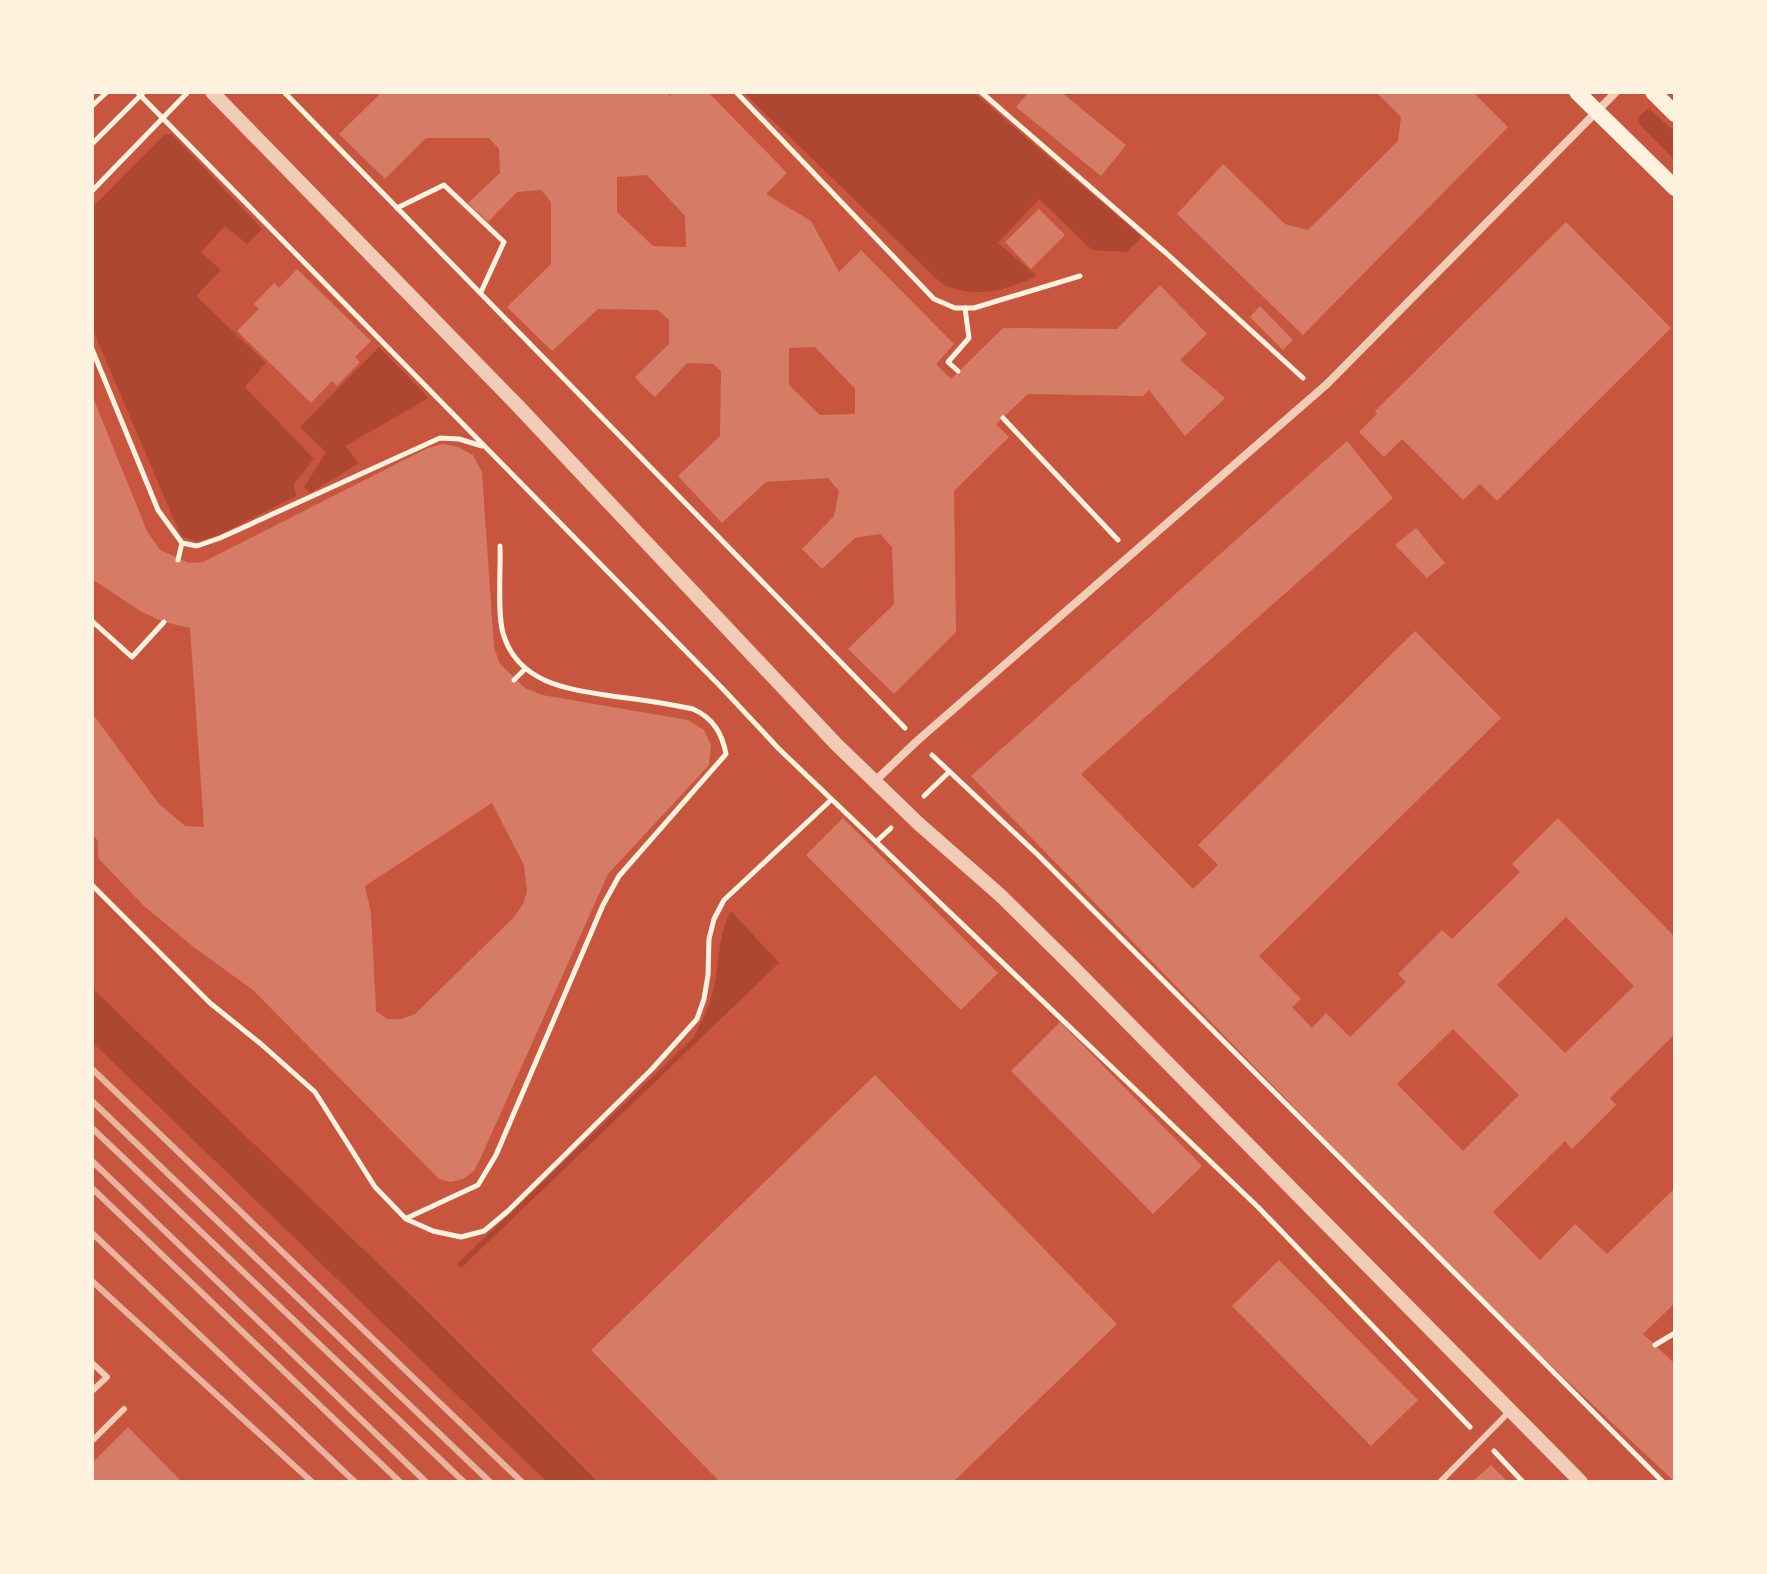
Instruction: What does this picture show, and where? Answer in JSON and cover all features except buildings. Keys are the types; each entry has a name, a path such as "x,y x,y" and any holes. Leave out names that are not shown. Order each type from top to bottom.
{"main road":[{"path":"1577,92 1675,188"},
{"path":"1653,92 1675,114"}],"street":[{"path":"212,92 519,407 874,782 1000,895 1581,1482"},
{"path":"874,782 917,741 1319,392 1616,92"}],"lane":[{"path":"92,1363 107,1377 92,1391"},
{"path":"92,1441 124,1409"},
{"path":"1440,1482 1511,1410"}],"path":[{"path":"92,106 107,92"},
{"path":"92,191 188,92"},
{"path":"284,92 917,741 1038,855 1663,1482"},
{"path":"736,92 934,299 955,308 974,308 1080,276"},
{"path":"982,92 1319,392"},
{"path":"92,144 140,93 831,800 1258,1207 1523,1482"},
{"path":"397,208 444,185 504,242 481,292"},
{"path":"958,371 948,362 969,338 965,308"},
{"path":"92,349 158,510 182,543 197,546 220,538 440,438 459,439 484,446"},
{"path":"1003,418 1133,555"},
{"path":"178,560 182,543"},
{"path":"406,1219 478,1185 496,1155 603,905 619,876 726,754 722,736 706,715 693,709 570,690 547,682 525,669 512,655 502,631 500,546"},
{"path":"92,621 132,657 164,622"},
{"path":"514,680 525,669"},
{"path":"92,885 210,1003 315,1092 375,1187 406,1219 433,1231 461,1237 484,1231 508,1211 652,1069 697,1019 706,987 709,939 714,919 724,900 831,800"},
{"path":"1655,1345 1675,1333"}],"shaded area":[{"path":"743,92 973,92 1142,237 1126,252 1092,250 1039,199 998,243 1037,276 990,291 955,289 942,284"},
{"path":"1648,108 1675,132 1675,160 1640,125 1638,118"},
{"path":"165,134 172,134 262,229 247,244 225,226 201,252 221,270 196,296 266,363 245,387 314,459 294,484 296,496 223,533 198,542 181,536 92,328 92,208"},
{"path":"379,347 429,398 345,446 359,463 310,493 304,487 326,452 300,427"},
{"path":"731,911 779,963 461,1268 457,1264 693,1038 711,997 721,940"},
{"path":"92,988 419,1303 598,1482 547,1482 92,1042"}],"railway":[{"path":"92,1069 522,1482"},
{"path":"92,1101 490,1482"},
{"path":"92,1128 464,1482"},
{"path":"92,1161 426,1482"},
{"path":"92,1188 400,1482"},
{"path":"92,1233 355,1482"},
{"path":"92,1281 312,1482"}]}
